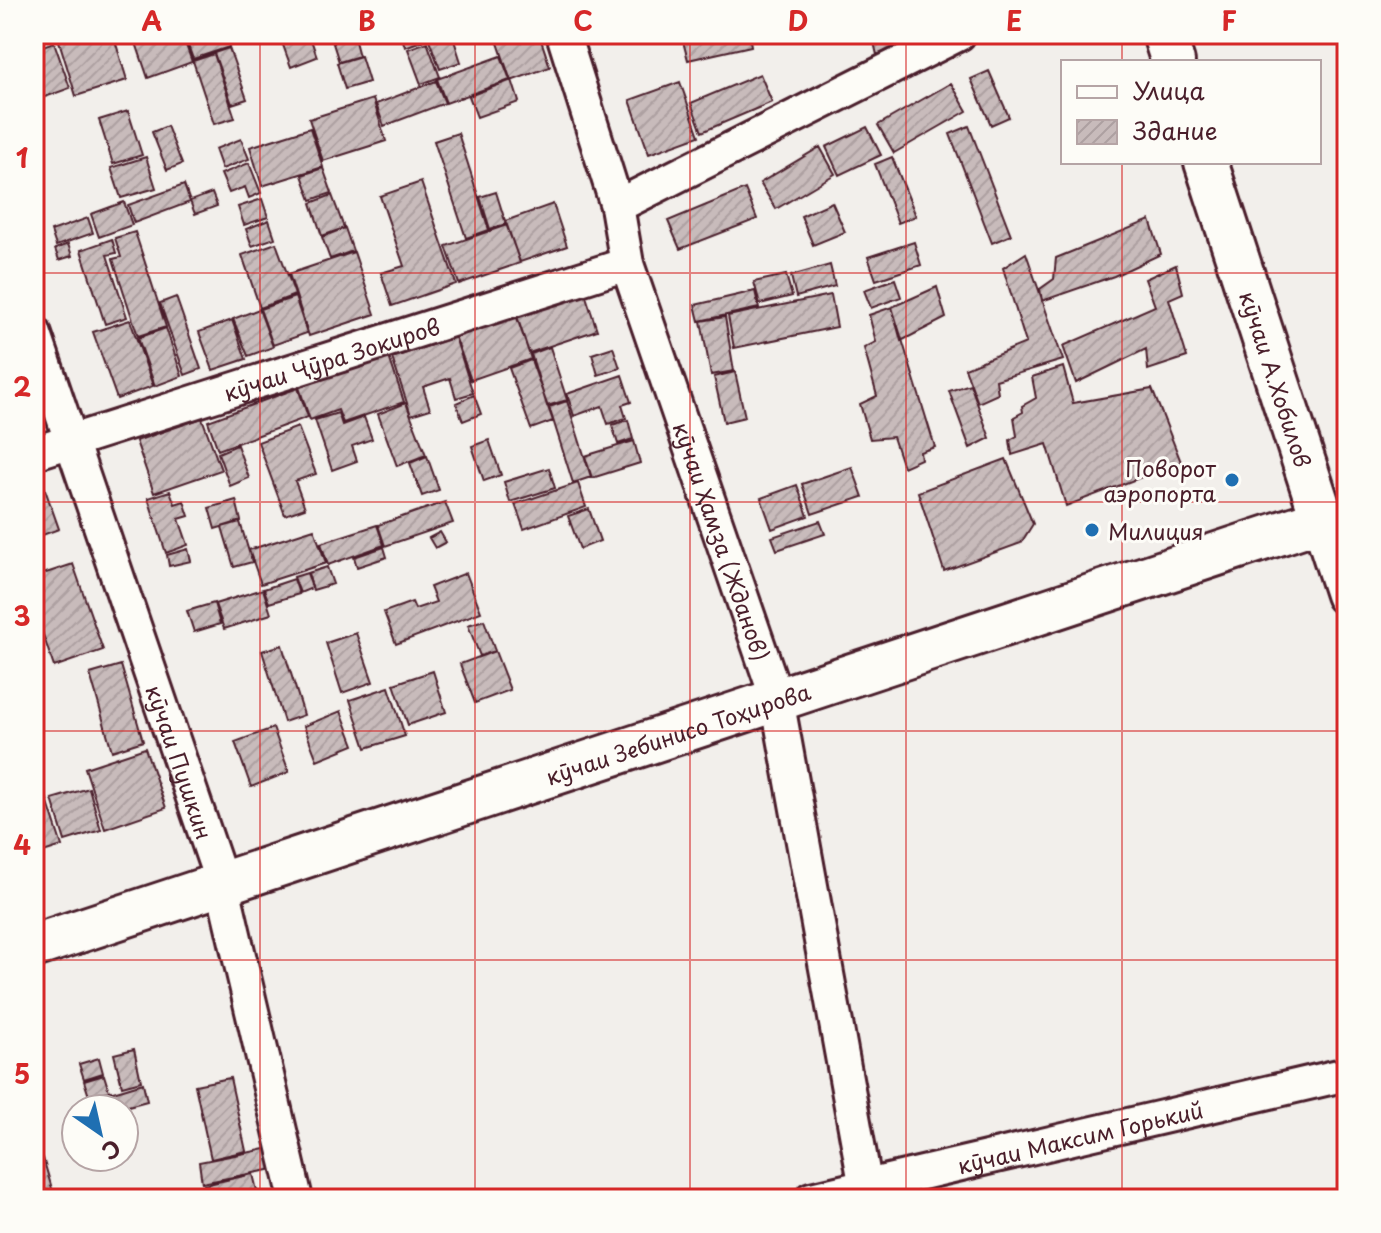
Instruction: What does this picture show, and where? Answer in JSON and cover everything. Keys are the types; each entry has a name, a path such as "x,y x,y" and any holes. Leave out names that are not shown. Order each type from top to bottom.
{"main road":[{"path":"1164,34 1172,60"},
{"name":"кӯчаи А.Хобилов","path":"1207,164 1347,594"},
{"name":"кӯчаи Зебинисо Тоҳирова","path":"34,946 1323,519"}],"street":[{"name":"кӯчаи Ҳамза (Жданов)","path":"563,34 617,206 627,264 777,699 866,1193"},
{"path":"617,206 959,34"},
{"name":"кӯчаи Ҷӯра Зокиров","path":"34,453 627,264"},
{"name":"кӯчаи Пушкин","path":"34,332 222,883 296,1199"},
{"name":"кӯчаи Максим Горький","path":"811,1199 866,1193 1347,1074"}],"building":[{"path":"82,34 113,34 127,80 76,96 59,41"},
{"path":"133,34 182,34 192,62 148,78"},
{"path":"184,34 224,34 229,47 193,59"},
{"path":"226,34 263,34 230,45"},
{"path":"279,34 309,34 317,57 291,67"},
{"path":"330,34 353,34 359,56 339,62"},
{"path":"401,34 425,34 427,39 405,47"},
{"path":"427,34 452,34 461,62 440,69"},
{"path":"495,34 539,34 550,67 511,81"},
{"path":"681,34 749,34 751,46 688,60"},
{"path":"872,34 928,34 877,55"},
{"path":"54,42 70,88 34,101 34,49"},
{"path":"427,42 440,77 421,84 408,49"},
{"path":"229,48 247,99 232,104 214,53"},
{"path":"214,54 235,118 214,124 193,61"},
{"path":"361,56 369,82 345,89 337,63"},
{"path":"501,56 510,80 446,103 437,79"},
{"path":"989,71 1009,117 991,125 971,79"},
{"path":"760,74 772,102 702,132 691,103"},
{"path":"512,80 519,102 477,117 469,96"},
{"path":"436,81 445,103 384,126 376,104"},
{"path":"680,82 699,136 649,154 630,100"},
{"path":"951,83 967,111 894,153 878,125"},
{"path":"373,99 386,141 323,161 309,119"},
{"path":"128,111 142,155 113,164 99,120"},
{"path":"167,126 182,164 167,170 152,132"},
{"path":"969,126 1011,235 992,243 950,134"},
{"path":"867,127 881,155 839,175 826,147"},
{"path":"310,128 323,167 262,186 250,147"},
{"path":"458,133 489,230 466,238 434,141"},
{"path":"241,139 249,159 222,169 215,149"},
{"path":"820,147 835,174 776,209 760,183"},
{"path":"146,157 156,188 121,198 111,168"},
{"path":"892,157 916,216 898,223 875,164"},
{"path":"249,163 261,193 249,198 245,187 229,193 221,174"},
{"path":"323,168 332,193 311,200 302,175"},
{"path":"421,182 456,284 392,306 381,273 404,266 380,196"},
{"path":"184,185 190,202 134,223 128,205"},
{"path":"745,189 757,219 680,249 668,221"},
{"path":"496,192 506,224 490,229 480,197"},
{"path":"212,193 217,206 195,214 190,201"},
{"path":"332,195 344,228 322,236 311,203"},
{"path":"262,199 268,217 244,225 238,207"},
{"path":"124,202 132,225 99,237 91,214"},
{"path":"832,202 845,232 813,245 801,216"},
{"path":"553,204 567,246 520,262 505,221"},
{"path":"88,218 93,233 56,246 51,231"},
{"path":"269,220 275,238 252,246 246,229"},
{"path":"1150,220 1161,254 1114,276 1042,301 1040,289 1054,279 1056,258"},
{"path":"507,225 520,263 459,284 446,246"},
{"path":"345,228 353,251 330,259 322,237"},
{"path":"135,232 166,327 138,336 113,259 121,257 115,238"},
{"path":"112,239 116,253 107,255 127,317 105,324 81,250"},
{"path":"914,242 921,265 876,280 868,257"},
{"path":"276,243 295,295 260,308 242,255"},
{"path":"68,244 72,256 59,260 55,249"},
{"path":"354,252 375,314 309,336 289,274"},
{"path":"1026,253 1063,360 996,380 998,394 978,403 965,368 1026,343 1003,268"},
{"path":"830,265 835,286 796,297 791,276"},
{"path":"1176,265 1183,293 1169,299 1187,357 1148,370 1146,349 1076,383 1063,346 1155,306 1145,279"},
{"path":"786,275 792,296 760,304 754,282"},
{"path":"895,279 901,297 871,308 864,290"},
{"path":"937,287 946,318 901,341 892,307"},
{"path":"584,290 597,330 529,353 516,313"},
{"path":"755,291 759,308 699,321 695,305"},
{"path":"831,295 837,327 734,348 728,316"},
{"path":"176,297 201,369 185,375 160,303"},
{"path":"295,297 307,333 273,345 260,309"},
{"path":"892,307 935,447 920,452 921,459 903,467 893,437 870,439 860,404 877,396 864,348 876,342 869,315"},
{"path":"259,309 273,347 248,356 233,319"},
{"path":"516,315 531,359 471,380 455,336"},
{"path":"725,317 734,371 711,375 701,321"},
{"path":"130,320 153,386 117,399 93,332"},
{"path":"232,320 246,359 213,370 199,332"},
{"path":"166,328 182,376 155,386 138,338"},
{"path":"455,337 473,393 456,398 450,378 423,387 430,409 411,415 392,358"},
{"path":"550,347 567,400 547,406 531,354"},
{"path":"613,347 620,368 598,375 592,354"},
{"path":"389,357 404,402 343,423 338,410 310,420 299,387"},
{"path":"531,360 553,421 531,429 509,368"},
{"path":"1063,367 1073,403 1152,389 1181,462 1066,506 1047,444 1012,455 1010,440 1017,436 1014,417 1023,412 1022,406 1036,398 1032,377"},
{"path":"735,372 745,417 724,422 714,377"},
{"path":"622,375 631,402 622,405 626,418 608,424 602,406 574,416 567,394"},
{"path":"970,384 990,438 970,448 949,391"},
{"path":"298,388 308,417 218,450 208,421"},
{"path":"474,395 481,414 463,421 456,403"},
{"path":"567,401 591,477 573,483 549,407"},
{"path":"406,403 426,455 397,466 378,414"},
{"path":"338,413 342,425 364,417 372,439 352,446 357,461 332,470 315,420"},
{"path":"202,418 221,470 154,493 136,441"},
{"path":"628,420 633,439 618,444 612,425"},
{"path":"298,427 316,474 295,481 305,508 285,515 258,442"},
{"path":"489,440 501,475 484,481 472,446"},
{"path":"634,441 640,463 592,478 585,456"},
{"path":"237,445 249,478 230,486 218,453"},
{"path":"427,456 439,490 422,496 410,463"},
{"path":"1006,459 1033,524 1021,543 944,571 918,492"},
{"path":"852,467 863,497 812,514 802,484"},
{"path":"549,468 555,488 510,502 504,482"},
{"path":"40,475 59,529 34,538 34,477"},
{"path":"578,483 586,507 524,529 515,504"},
{"path":"797,485 808,516 772,529 761,498"},
{"path":"170,491 175,504 184,501 189,516 179,519 188,545 166,553 148,498"},
{"path":"236,500 241,521 215,529 209,508"},
{"path":"445,502 453,523 385,546 378,525"},
{"path":"589,509 600,541 580,549 568,516"},
{"path":"820,521 825,534 777,550 772,537"},
{"path":"240,522 252,562 234,567 222,527"},
{"path":"377,525 384,545 328,565 321,543"},
{"path":"314,529 326,563 261,584 249,550"},
{"path":"440,532 446,542 435,548 429,538"},
{"path":"384,547 387,557 357,567 354,557"},
{"path":"188,549 191,561 169,566 167,555"},
{"path":"73,564 103,650 54,667 34,608 34,577"},
{"path":"327,567 333,584 313,590 308,573"},
{"path":"307,573 312,588 300,593 294,577"},
{"path":"466,573 481,612 396,644 384,612 412,602 415,609 436,602 430,587"},
{"path":"294,579 299,594 269,603 264,589"},
{"path":"263,589 271,614 224,629 215,604"},
{"path":"214,603 220,624 194,632 187,611"},
{"path":"484,620 495,651 480,656 468,625"},
{"path":"356,633 373,682 342,693 326,643"},
{"path":"282,645 304,715 284,722 262,651"},
{"path":"495,651 510,690 475,703 460,664"},
{"path":"121,665 143,741 112,751 90,674"},
{"path":"433,671 446,712 408,725 394,684"},
{"path":"389,687 405,736 366,748 350,700"},
{"path":"341,711 354,745 317,760 304,726"},
{"path":"273,728 289,772 251,787 235,742"},
{"path":"145,748 166,808 105,829 85,768"},
{"path":"34,760 62,846 34,855"},
{"path":"89,788 101,830 65,841 52,799"},
{"path":"134,1049 141,1081 122,1086 114,1054"},
{"path":"99,1058 103,1073 84,1079 79,1064"},
{"path":"104,1075 109,1091 88,1093 84,1081"},
{"path":"230,1078 246,1151 211,1159 195,1085"},
{"path":"143,1083 147,1101 140,1103 140,1093 113,1092"},
{"path":"271,1148 274,1169 202,1183 199,1162"},
{"path":"43,1158 55,1199 34,1199 34,1161"},
{"path":"253,1174 259,1199 207,1199 204,1185"}],"place":[{"name":"Поворот аэропорта","path":"1232,480"},
{"name":"Милиция","path":"1092,530"}]}
